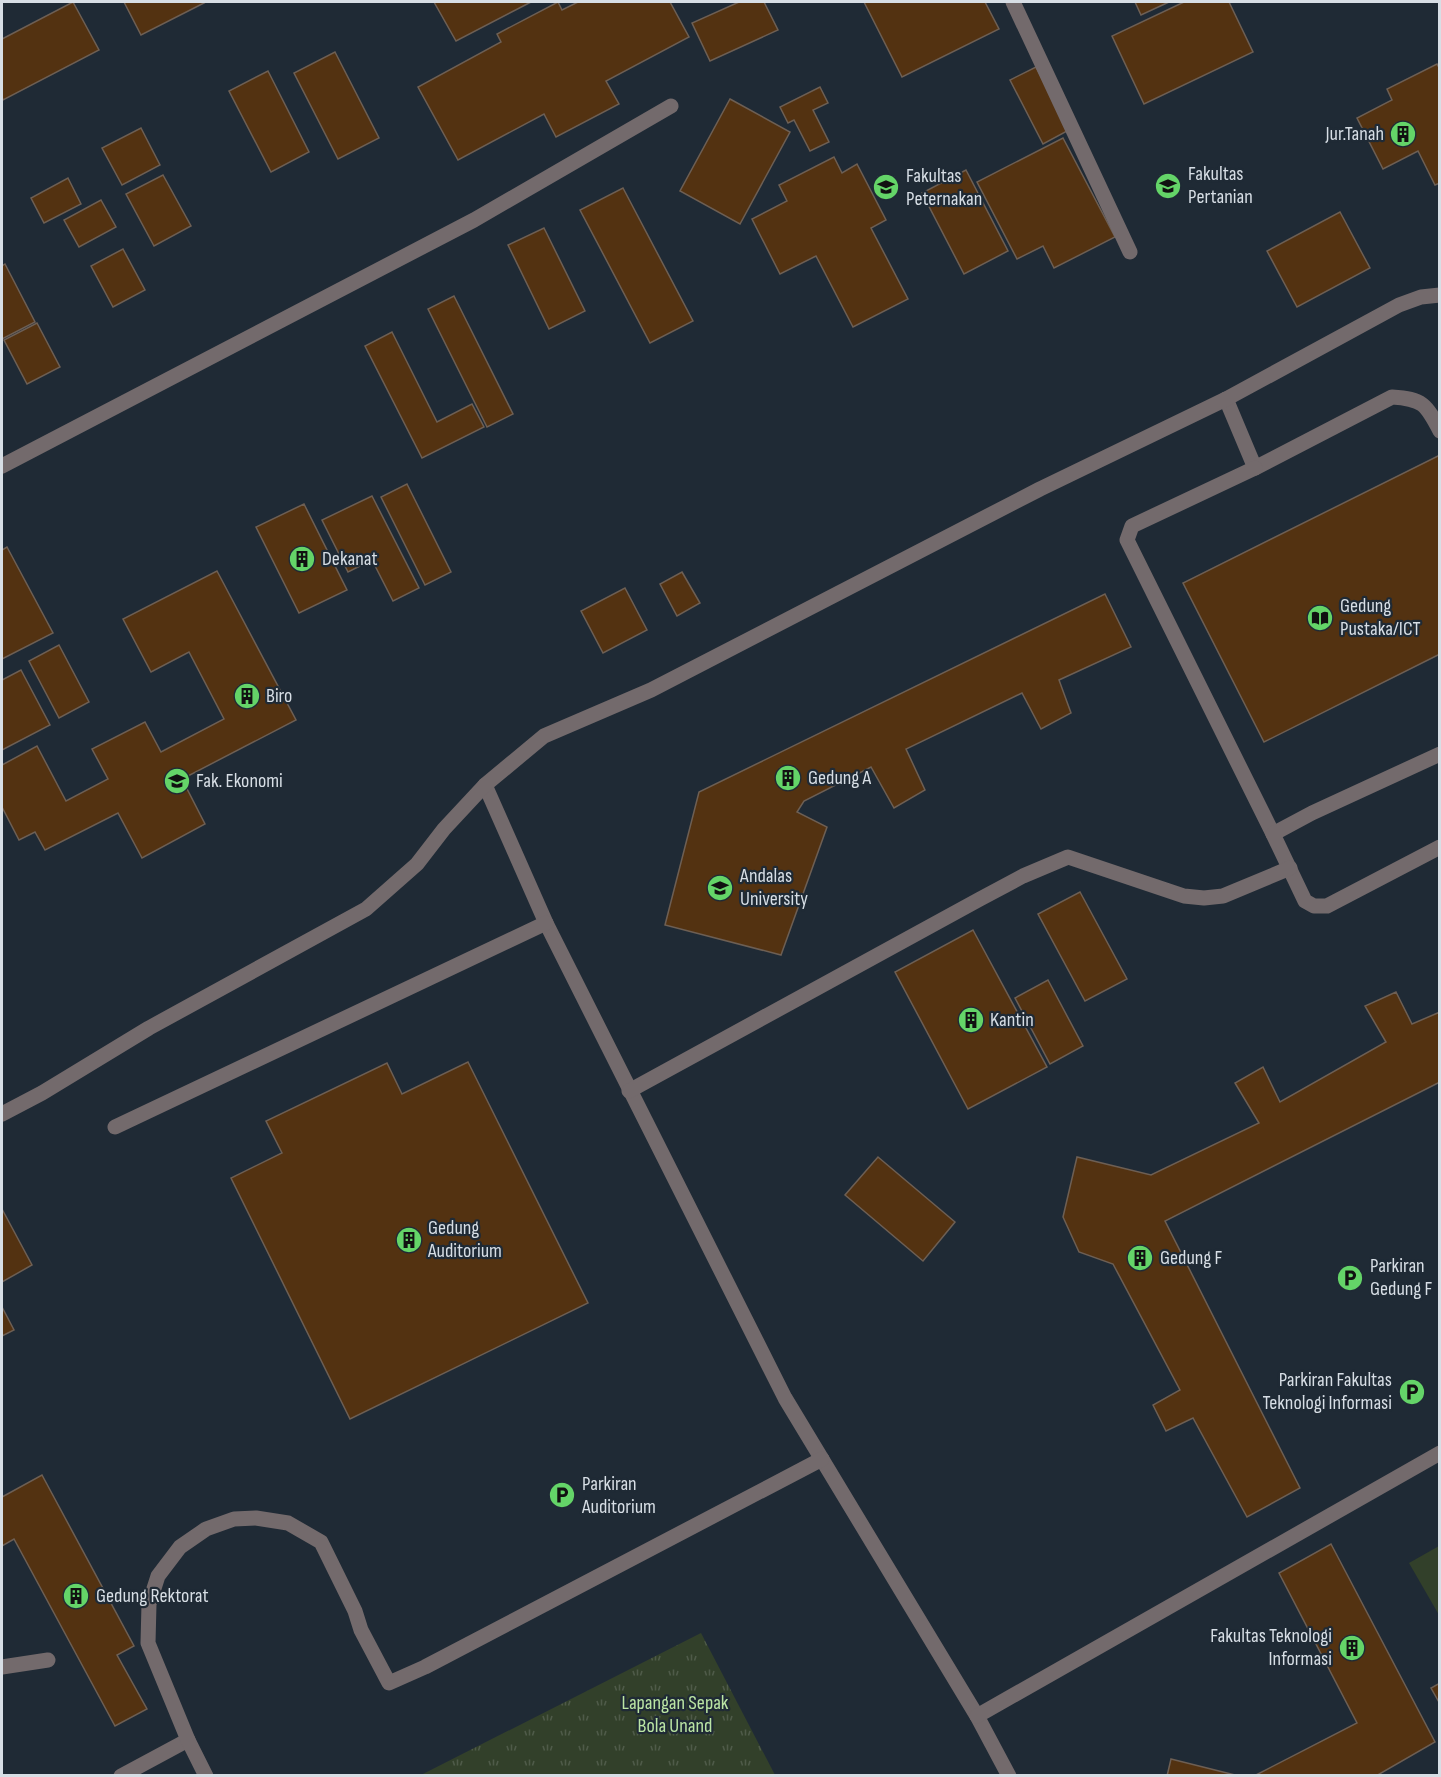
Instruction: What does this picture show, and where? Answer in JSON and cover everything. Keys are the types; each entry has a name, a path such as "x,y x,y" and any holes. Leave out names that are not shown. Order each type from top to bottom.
{"street":[{"path":"1013,2 1130,252"},
{"path":"2,466 474,220 670,106"},
{"path":"2,1114 42,1093 149,1028 366,909 417,864 444,829 485,784 544,736 651,690 1040,489 1226,399 1399,305 1421,297 1440,295"},
{"path":"1440,431 1429,409 1412,399 1392,397 1255,468 1132,526 1127,540 1305,901 1314,906 1327,906 1440,847"},
{"path":"1226,399 1255,468"},
{"path":"1273,834 1312,813 1440,754"},
{"path":"485,784 546,923 785,1398 977,1716 1009,1776"},
{"path":"629,1091 1023,876 1068,857 1184,896 1204,898 1223,896 1290,868"},
{"path":"115,1127 546,923"},
{"path":"977,1716 1440,1453"},
{"path":"206,1776 188,1740 148,1643 149,1604 158,1576 180,1547 207,1528 234,1520 256,1518 288,1523 321,1542 355,1611 361,1630 389,1683 425,1667 822,1459"},
{"path":"2,1667 48,1660"},
{"path":"121,1776 188,1740"}],"green space":[{"path":"1439,1546 1439,1615 1409,1563"},
{"name":"Lapangan Sepak Bola Unand","path":"701,1633 775,1775 421,1775"}],"building":[{"path":"73,2 99,50 3,100 2,39"},
{"path":"124,2 203,2 204,3 141,35"},
{"path":"434,2 531,2 456,41"},
{"path":"558,2 562,10 578,2 670,2 689,37 606,81 619,104 556,137 544,114 458,160 418,87 501,42 497,34"},
{"path":"739,2 764,2 778,30 710,61 692,23"},
{"path":"864,2 985,2 999,29 902,77"},
{"path":"1135,2 1169,2 1141,15"},
{"path":"1184,2 1229,2 1253,52 1144,104 1112,36"},
{"path":"335,52 379,138 338,159 294,73"},
{"name":"Jur.Tanah","path":"1437,64 1440,69 1440,183 1435,185 1418,151 1383,169 1357,118 1392,100 1387,89"},
{"path":"1036,67 1069,130 1043,144 1010,80"},
{"path":"268,71 309,152 271,172 229,91"},
{"path":"820,87 828,103 813,110 829,142 810,151 794,120 788,123 780,107"},
{"path":"730,99 790,132 740,224 680,191"},
{"path":"141,128 160,165 122,185 102,148"},
{"path":"1063,138 1115,237 1054,268 1043,246 1017,259 977,182"},
{"path":"834,157 842,173 857,164 886,220 871,228 908,299 853,327 816,256 780,274 752,219 787,201 779,185"},
{"path":"966,170 1008,251 964,274 922,193"},
{"path":"163,175 191,226 154,246 126,194"},
{"path":"68,178 81,204 44,223 31,198"},
{"path":"623,188 693,321 650,343 580,210"},
{"path":"101,200 116,227 79,247 64,220"},
{"path":"1340,212 1370,268 1297,307 1267,251"},
{"path":"544,228 585,311 549,329 508,245"},
{"path":"123,249 145,290 113,307 91,266"},
{"path":"5,264 35,322 2,339 2,266"},
{"path":"454,296 513,414 487,427 428,309"},
{"path":"37,323 60,367 27,384 4,340"},
{"path":"392,332 437,422 472,404 484,427 422,458 365,346"},
{"name":"Gedung Pustaka/ICT","path":"1440,455 1440,654 1264,742 1183,583"},
{"path":"407,484 451,572 425,585 381,497"},
{"path":"372,496 419,588 393,601 372,560 348,572 322,520"},
{"name":"Dekanat","path":"304,504 347,590 299,613 256,527"},
{"path":"7,547 53,633 2,659 2,550"},
{"name":"Biro","path":"217,571 296,720 182,779 205,824 142,858 118,813 45,850 35,832 19,840 2,807 2,765 37,746 66,801 108,779 92,749 145,722 161,752 224,719 189,652 151,672 123,619"},
{"path":"682,572 700,603 677,616 660,584"},
{"path":"625,588 647,630 603,653 581,611"},
{"name":"Gedung A","path":"1105,594 1131,647 1059,680 1071,713 1041,729 1022,693 906,749 925,790 894,808 871,767 804,801 797,812 827,827 781,955 665,925 699,792"},
{"path":"59,645 89,702 59,718 29,661"},
{"path":"21,670 50,725 2,750 2,680"},
{"path":"1080,892 1127,979 1085,1001 1038,914"},
{"name":"Kantin","path":"973,930 1047,1067 968,1109 895,972"},
{"path":"1048,980 1083,1046 1050,1064 1015,998"},
{"name":"Gedung F","path":"1396,992 1412,1024 1440,1012 1440,1082 1165,1221 1300,1488 1247,1517 1193,1418 1166,1431 1153,1405 1180,1390 1113,1264 1079,1252 1063,1217 1077,1157 1151,1175 1259,1123 1235,1083 1263,1067 1280,1102 1386,1042 1365,1006"},
{"name":"Gedung Auditorium","path":"468,1062 588,1303 350,1419 231,1178 282,1153 266,1121 387,1063 402,1094"},
{"path":"878,1157 955,1222 923,1261 845,1195"},
{"path":"2,1209 32,1265 2,1282"},
{"path":"2,1307 14,1330 2,1336"},
{"name":"Gedung Rektorat","path":"42,1475 134,1646 117,1655 147,1709 115,1726 14,1539 2,1546 2,1497"},
{"name":"Fakultas Teknologi Informasi","path":"1331,1544 1435,1742 1376,1776 1254,1776 1357,1723 1279,1573"},
{"path":"1440,1683 1440,1704 1431,1688"},
{"path":"1171,1759 1239,1776 1167,1776"}],"place":[{"name":"Jur.Tanah","path":"1403,134"},
{"name":"Fakultas Pertanian","path":"1168,186"},
{"name":"Fakultas Peternakan","path":"886,187"},
{"name":"Dekanat","path":"302,559"},
{"name":"Gedung Pustaka/ICT","path":"1320,618"},
{"name":"Biro","path":"247,696"},
{"name":"Gedung A","path":"788,778"},
{"name":"Fak. Ekonomi","path":"177,781"},
{"name":"Andalas University","path":"720,888"},
{"name":"Kantin","path":"971,1020"},
{"name":"Gedung Auditorium","path":"409,1240"},
{"name":"Gedung F","path":"1140,1258"},
{"name":"Parkiran Gedung F","path":"1350,1278"},
{"name":"Parkiran Fakultas Teknologi Informasi","path":"1412,1392"},
{"name":"Parkiran Auditorium","path":"562,1495"},
{"name":"Gedung Rektorat","path":"76,1596"},
{"name":"Fakultas Teknologi Informasi","path":"1352,1648"}]}
